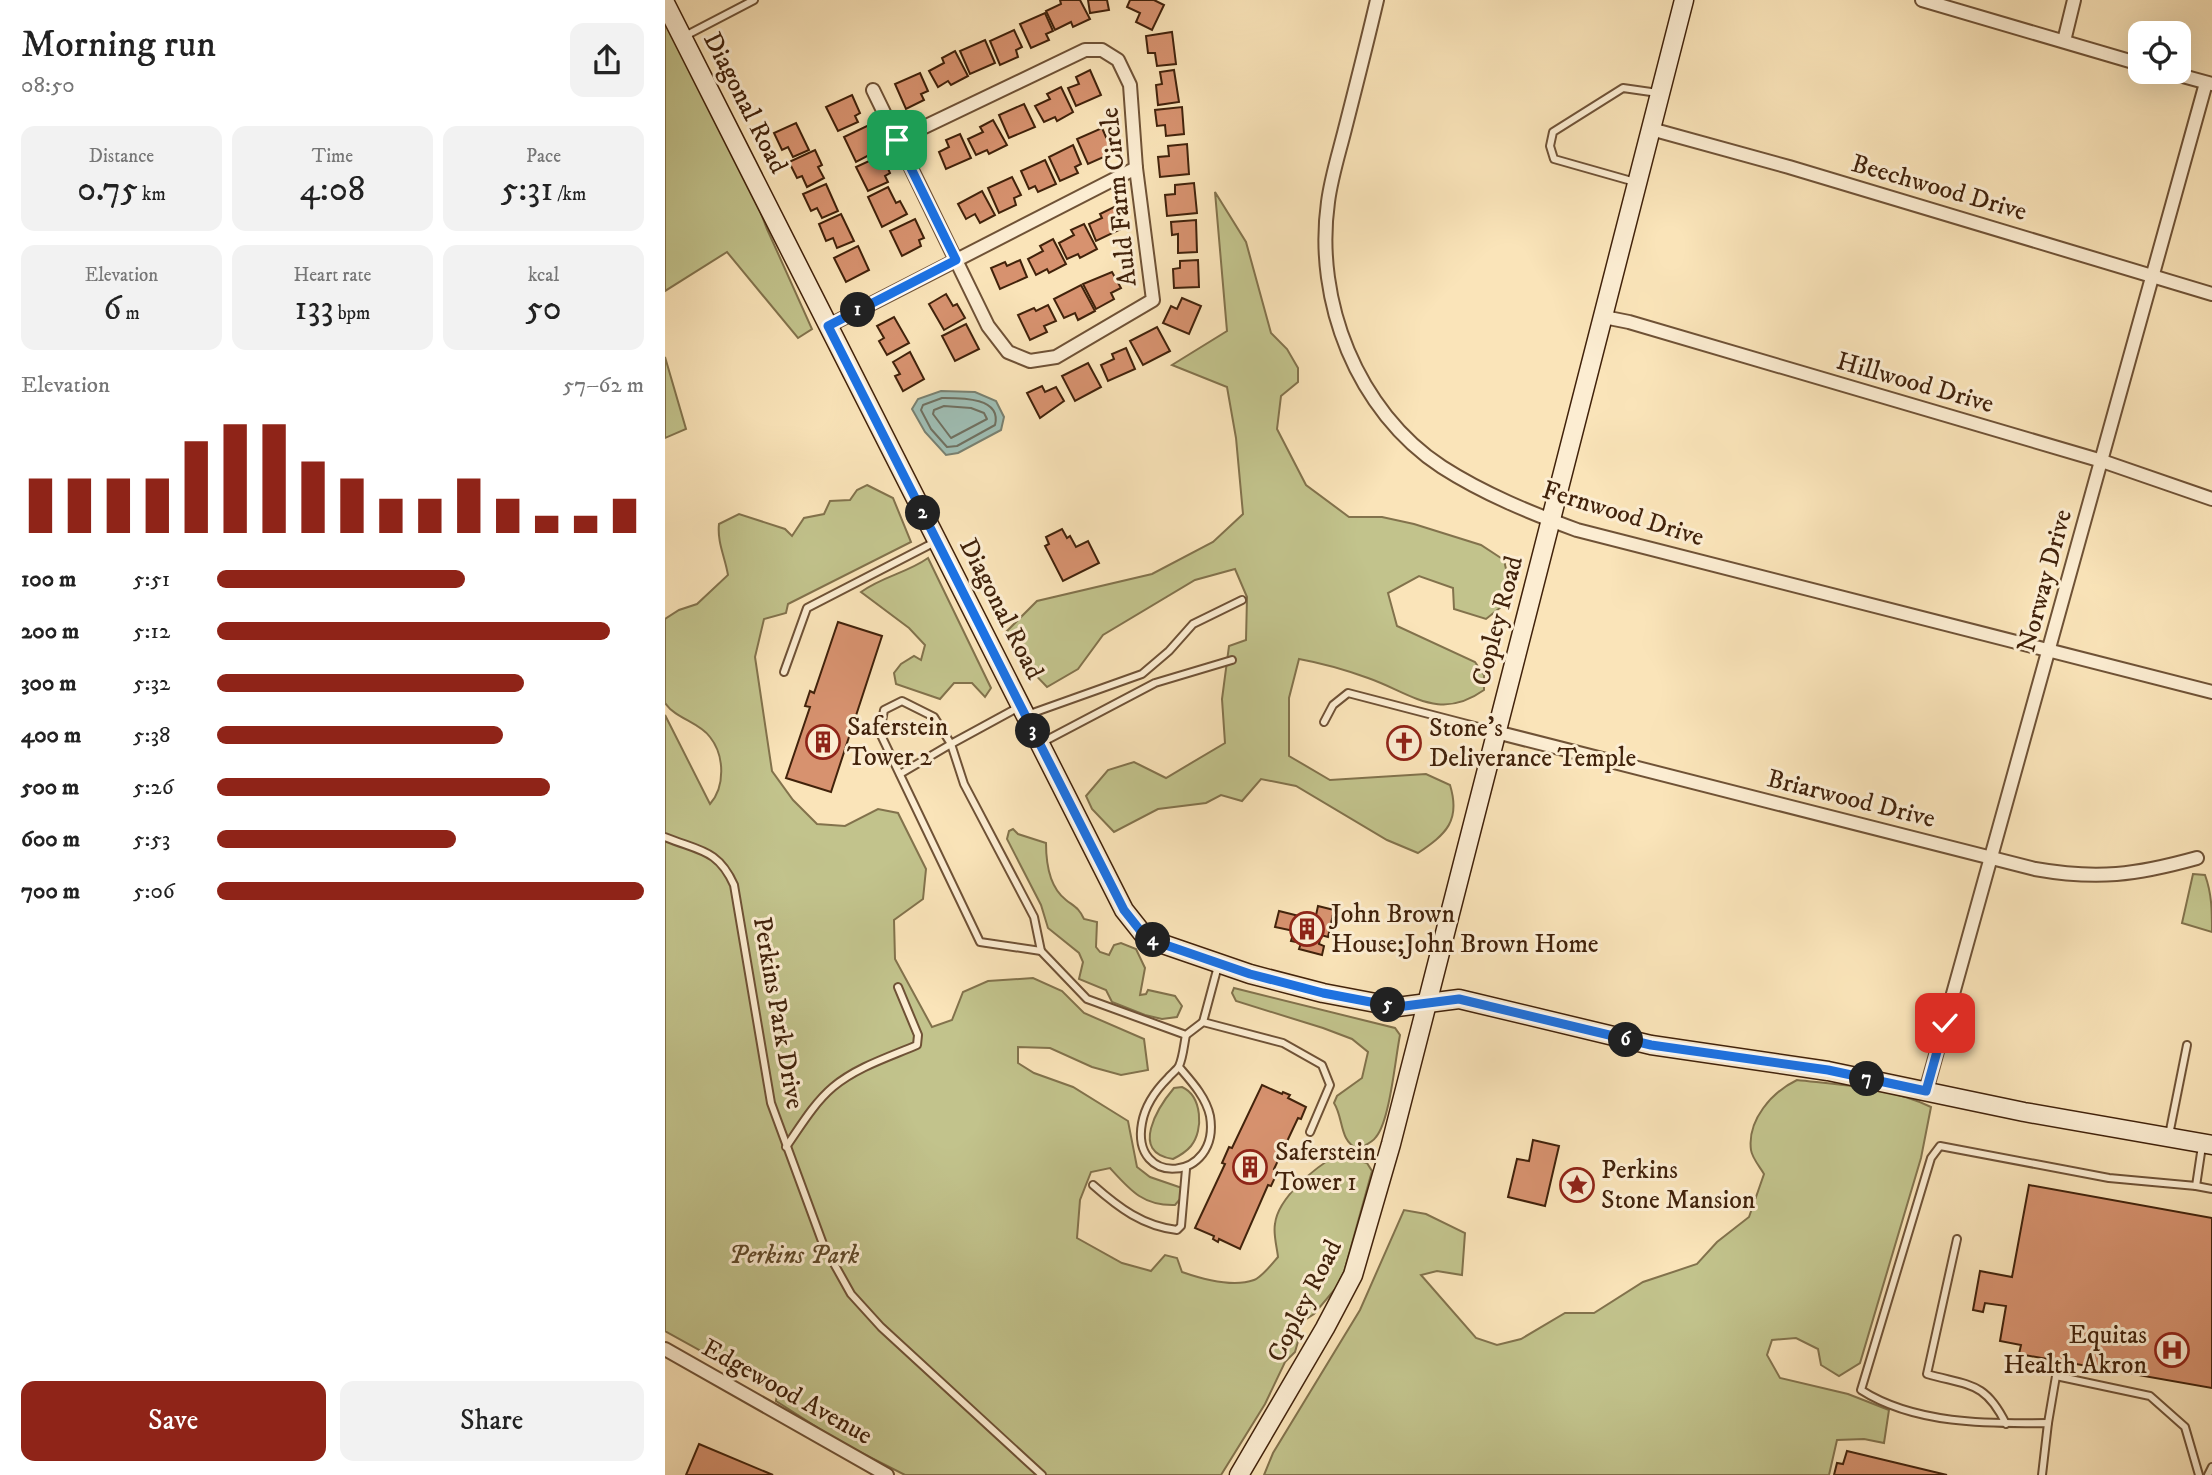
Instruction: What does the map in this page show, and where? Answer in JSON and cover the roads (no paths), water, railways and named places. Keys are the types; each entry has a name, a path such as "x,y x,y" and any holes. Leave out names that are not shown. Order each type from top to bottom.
{"street":[{"name":"Fernwood Drive","path":"1377,0 1328,201 1325,253 1330,294 1338,325 1361,379 1380,406 1430,458 1463,480 1577,530 2212,692"},
{"path":"1923,0 2128,60"},
{"path":"2064,41 2074,0"},
{"name":"Copley Road","path":"1239,1475 1325,1328 1359,1260 1552,521 1681,1"},
{"name":"Diagonal Road","path":"665,3 1039,744 1133,924 1143,934 1154,941 1219,964 1323,993 1397,1007 1459,999 1651,1045 1828,1070 2207,1145"},
{"name":"Auld Farm Circle","path":"873,90 897,140 988,326 1008,352 1030,361 1056,357 1153,300 1136,168 1130,85 1118,60 1102,50 1085,50 897,140"},
{"path":"2191,79 2209,84"},
{"name":"Norway Drive","path":"1926,1091 1989,858 2209,84"},
{"name":"Beechwood Drive","path":"1651,129 1789,167 2212,294"},
{"path":"828,326 1136,168"},
{"name":"Hillwood Drive","path":"1604,317 2102,461 2212,499"},
{"name":"Briarwood Drive","path":"1496,732 1989,858 2072,875 2113,876 2155,870 2197,858"},
{"name":"Edgewood Avenue","path":"665,1349 887,1475"}],"lane":[{"path":"682,37 754,0"},
{"path":"1638,182 1554,159 1550,146 1553,132 1623,88 1660,93"},
{"path":"784,672 807,608 937,541"},
{"path":"899,774 951,744 1023,711 1142,674 1169,651 1193,624 1242,600"},
{"path":"1039,744 1155,683 1232,660"},
{"path":"1324,722 1333,705 1348,693 1496,732"},
{"path":"1041,951 979,942 880,733 884,710 902,701 934,717 951,744 964,784 1034,917 1041,951 1087,999 1186,1035"},
{"name":"Perkins Park Drive","path":"665,836 715,855 726,867 734,885 765,1075 786,1147 823,1244 851,1294 881,1327 1042,1475"},
{"path":"1179,1067 1199,1092 1210,1115 1210,1137 1198,1159 1185,1169 1174,1171 1161,1168 1149,1159 1142,1145 1141,1124 1150,1100 1179,1067 1186,1035 1203,1022 1219,964"},
{"path":"786,1147 812,1110 833,1087 863,1068 917,1045 918,1035 898,987"},
{"path":"1203,1022 1283,1043 1322,1065 1330,1085 1310,1132"},
{"path":"2168,1138 2187,1045"},
{"path":"2196,1185 2207,1145"},
{"path":"2048,1423 2006,1424 1920,1414 1874,1398 1861,1390 1931,1158 1940,1146 2109,1178 2196,1185 2212,1189"},
{"path":"1093,1185 1141,1222 1157,1228 1177,1230 1181,1226 1185,1169"},
{"path":"1957,1239 1927,1374 1981,1389 1995,1401 2006,1424"},
{"path":"2042,1475 2056,1376 2150,1396 2185,1427 2199,1475"},
{"path":"2208,1475 2212,1467"}],"water":[{"path":"941,391 975,392 996,401 1004,417 1001,430 958,453 946,455 925,432 912,409 918,399"}],"place":[{"name":"Saferstein Tower 2","path":"823,742"},
{"name":"Stone's Deliverance Temple","path":"1404,743"},
{"name":"John Brown House;John Brown Home","path":"1307,929"},
{"name":"Saferstein Tower 1","path":"1250,1167"},
{"name":"Perkins Stone Mansion","path":"1577,1185"},
{"name":"Equitas Health Akron","path":"2172,1350"}],"park label":[{"name":"Perkins Park","path":"794,1255"}]}
